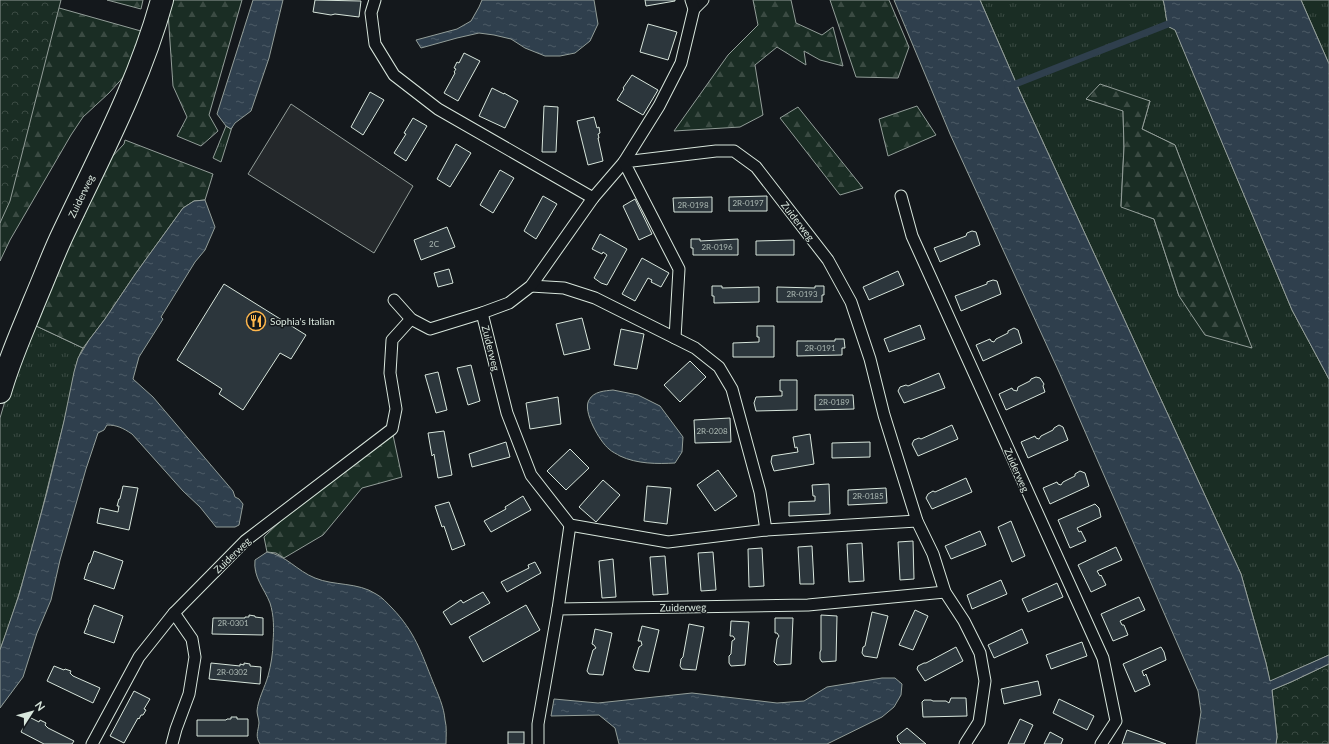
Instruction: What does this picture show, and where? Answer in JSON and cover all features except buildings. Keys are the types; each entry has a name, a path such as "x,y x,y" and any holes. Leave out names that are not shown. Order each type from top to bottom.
{"street":[{"name":"Zuiderweg","path":"0,392 7,367 59,242 114,128 145,54 162,0"}],"lane":[{"path":"375,0 371,13 375,44 394,75 438,109 593,198"},
{"name":"Zuiderweg","path":"394,300 411,319 430,329 509,303 531,286 593,198 624,162 659,106 681,63 692,5 703,0"},
{"name":"Zuiderweg","path":"624,162 716,151 734,151 756,167 828,260 851,302 870,359 884,415 917,521 933,554 945,592 964,621 980,653 985,681 979,722 965,744"},
{"path":"624,162 679,269 675,338"},
{"name":"Zuiderweg","path":"901,196 912,236 1103,658 1116,721 1101,744"},
{"path":"531,286 564,288 595,298 695,348 719,367 732,389 760,492 766,530"},
{"name":"Zuiderweg","path":"482,313 507,413 531,475 570,525"},
{"name":"Zuiderweg","path":"92,744 139,656 174,613 245,542 392,429 396,409 390,373 392,340 411,319"},
{"path":"538,744 538,724 558,609 570,525 668,542 766,530 917,521"},
{"name":"Zuiderweg","path":"558,609 808,605 945,592"},
{"path":"172,744 189,694 195,657 192,639 174,613"}],"green space":[{"path":"0,0 61,0 10,201 0,223"},
{"path":"107,0 143,0 141,9"},
{"path":"170,0 242,0 209,115 218,131 201,146 177,136 187,117 173,86 168,12"},
{"path":"753,0 791,0 796,23 822,35 833,27 843,66 820,60 804,51 806,65 777,47 755,65 763,115 740,127 674,131 728,55 758,25"},
{"path":"830,0 889,0 909,47 898,78 856,77"},
{"path":"980,0 1163,0 1169,27 1175,29 1292,310 1329,379 1329,655 1270,682 1241,574 1020,92","holes":["1086,99 1150,101 1142,129 1175,145 1251,348 1179,296 1154,219 1121,206 1124,147 1123,110"]},
{"path":"1301,0 1329,0 1329,64"},
{"path":"45,4 148,33 128,72 109,93 83,117 71,135 10,240 0,261 0,98"},
{"path":"1100,84 1150,101 1142,129 1175,145 1252,348 1205,335 1179,296 1154,219 1121,207 1124,147 1123,111 1086,99"},
{"path":"917,106 936,135 888,156 879,119"},
{"path":"798,107 863,188 840,195 780,118"},
{"path":"226,126 231,129 232,127 221,162 213,158"},
{"path":"125,140 213,174 205,200 194,201 183,208 83,348 32,324 109,160 124,144"},
{"path":"32,324 83,348 76,364 63,425 26,569 10,623 0,650 0,418 19,353"},
{"path":"393,435 402,477 362,488 323,535 284,558 276,553 267,552 264,537 290,512"},
{"path":"1329,664 1329,744 1276,744 1277,737 1272,690"}],"shaded area":[{"path":"291,104 413,186 374,253 248,174"}],"water":[{"path":"253,0 283,0 269,58 251,111 235,123 231,129 226,126 217,114"},
{"path":"482,0 594,0 598,24 590,41 575,53 560,56 545,56 525,48 511,39 479,33 421,48 416,40 457,29 471,21"},
{"path":"894,0 980,0 1020,92 1241,574 1270,681 1329,655 1329,664 1272,690 1277,737 1276,744 1196,744 1201,712 1198,691 1059,372 950,134"},
{"path":"1163,0 1301,0 1329,64 1329,379 1292,310 1175,30 1169,27"},
{"path":"205,200 215,227 205,250 195,262 161,317 163,319 139,357 133,379 153,397 233,491 235,497 243,504 239,525 235,527 216,527 200,507 183,491 132,434 120,427 107,425 104,430 98,433 86,469 60,560 51,600 37,633 23,677 0,708 0,650 19,595 47,492 78,358 89,340 183,208 194,201"},
{"path":"613,390 638,395 660,406 683,437 682,452 675,463 633,461 620,456 605,445 593,426 587,405 591,397 594,395 600,392"},
{"path":"267,552 280,556 315,578 369,590 380,597 392,608 406,625 417,643 439,696 446,723 446,744 260,744 257,736 259,723 257,711 271,663 274,628 270,603 257,577 255,560"},
{"path":"882,678 895,678 902,684 901,695 894,707 882,717 827,744 619,744 615,728 599,715 551,716 554,699 598,703 692,693 777,703 804,701 827,687"}],"waterway":[{"path":"1008,87 1168,24"}],"place":[{"name":"Sophia's Italian","path":"256,321"}]}
